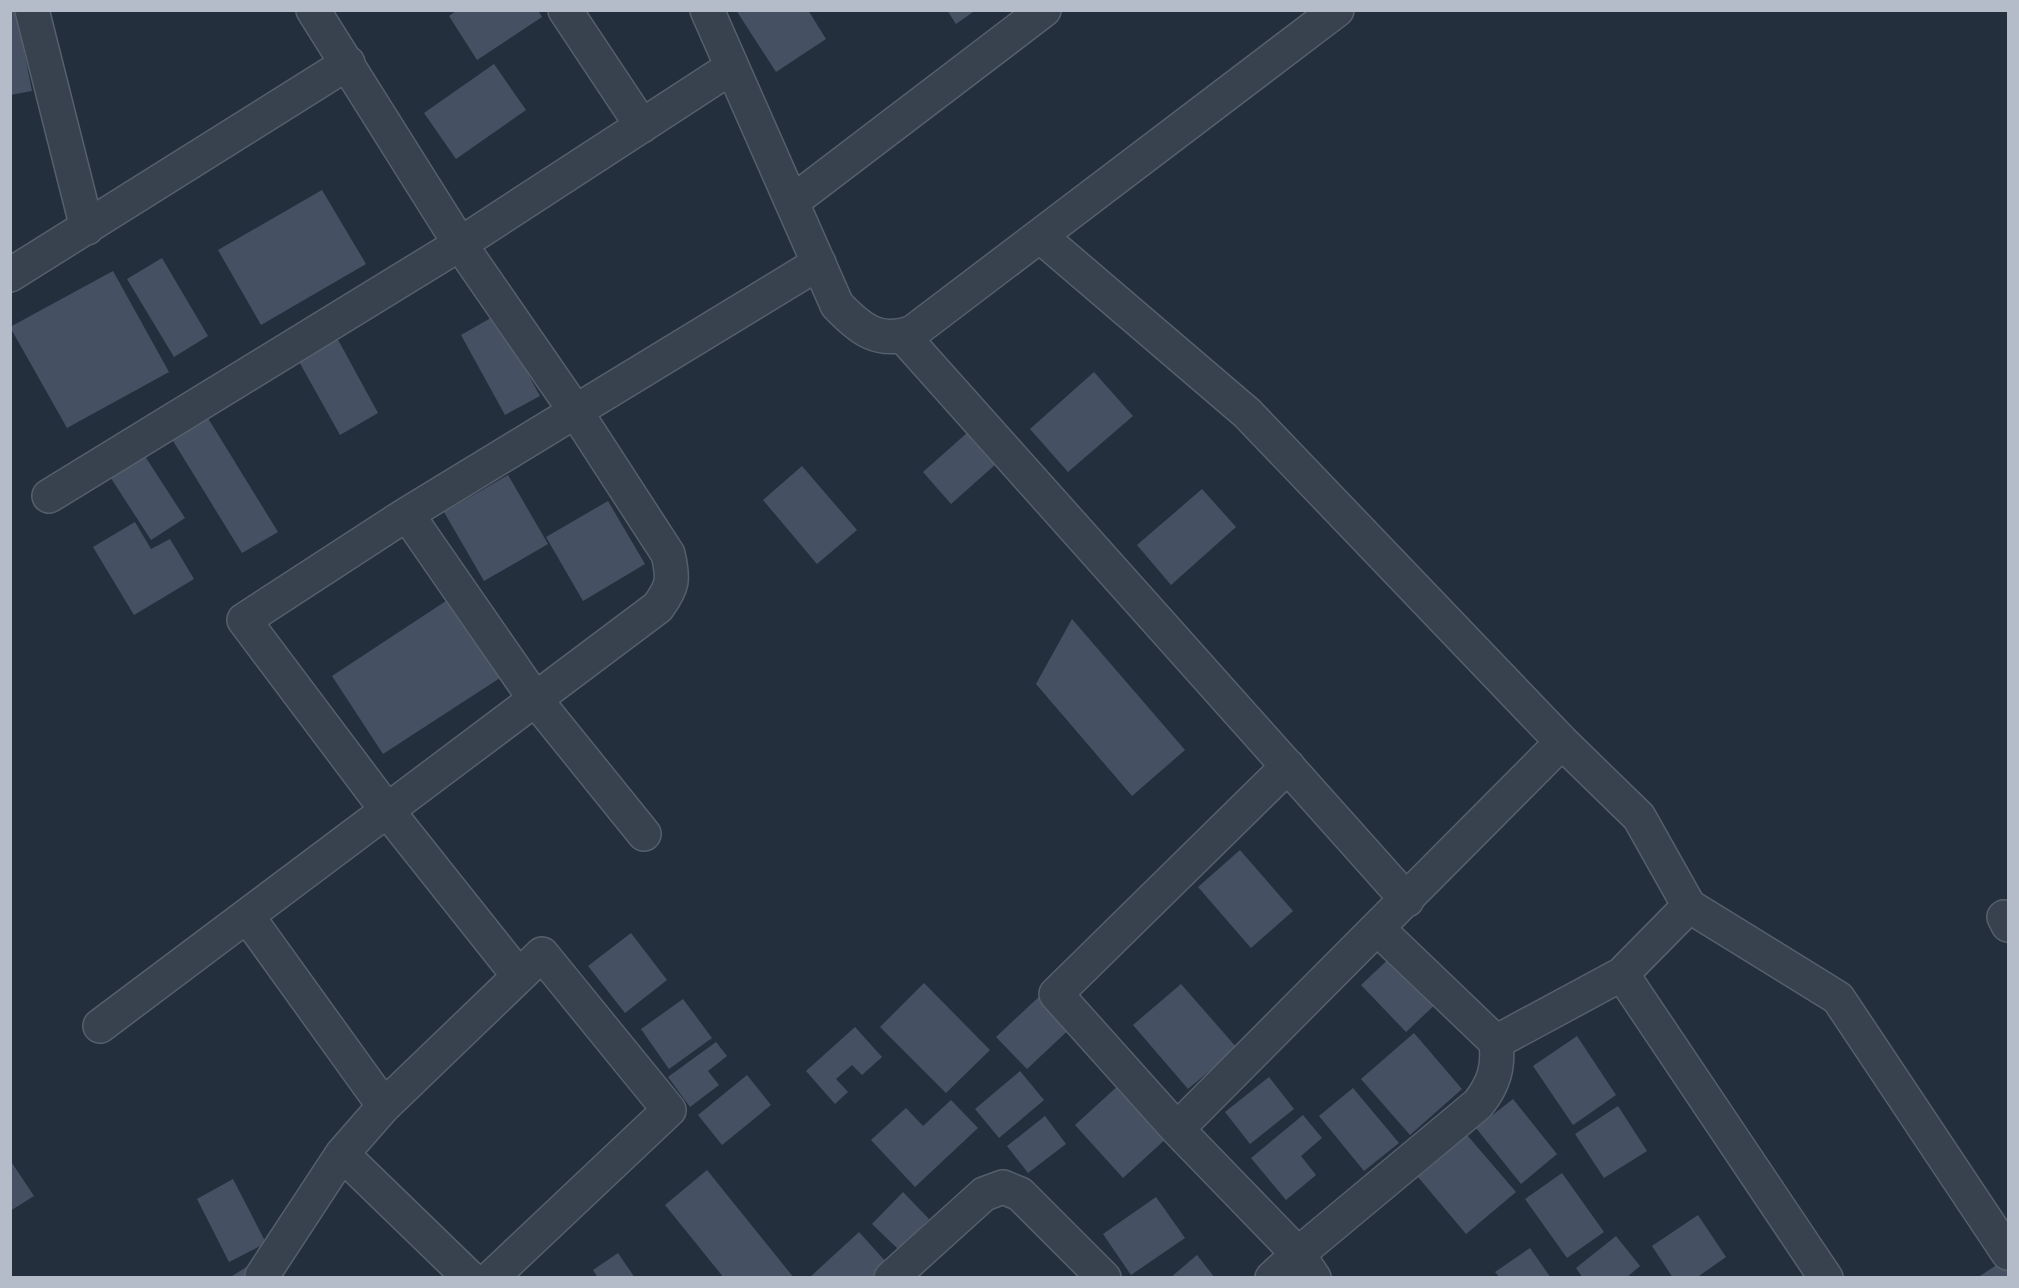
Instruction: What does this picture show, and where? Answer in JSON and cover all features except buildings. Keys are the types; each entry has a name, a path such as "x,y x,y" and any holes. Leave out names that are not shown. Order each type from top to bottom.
{"street":[{"path":"32,10 87,228"},
{"path":"100,1026 658,607 671,589 673,574 668,554 576,412 460,244 313,10"},
{"path":"565,10 642,126"},
{"path":"792,202 1044,10"},
{"path":"712,13 732,67 837,305 855,323 877,335 895,338 913,332 1337,10"},
{"path":"10,275 348,63"},
{"path":"50,496 460,244 732,67"},
{"path":"1040,236 1247,413 1562,742 1640,817 1689,906 1838,998 2008,1253"},
{"path":"518,975 386,809 244,620 406,514 819,263"},
{"path":"903,336 1407,900"},
{"path":"406,514 535,699 644,834"},
{"path":"1177,1130 1562,742"},
{"path":"1288,766 1056,994 1177,1130 1306,1266"},
{"path":"1496,1042 1622,974 1689,906"},
{"path":"248,916 384,1106"},
{"path":"1272,1278 1306,1266 1478,1104 1491,1088 1498,1061 1496,1042 1378,929"},
{"path":"264,1278 262,1276 342,1154 384,1106 542,954 669,1110 491,1278"},
{"path":"1622,974 1826,1278"},
{"path":"342,1154 470,1278"},
{"path":"891,1278 984,1194 1003,1187 1020,1194 1104,1278"}]}
